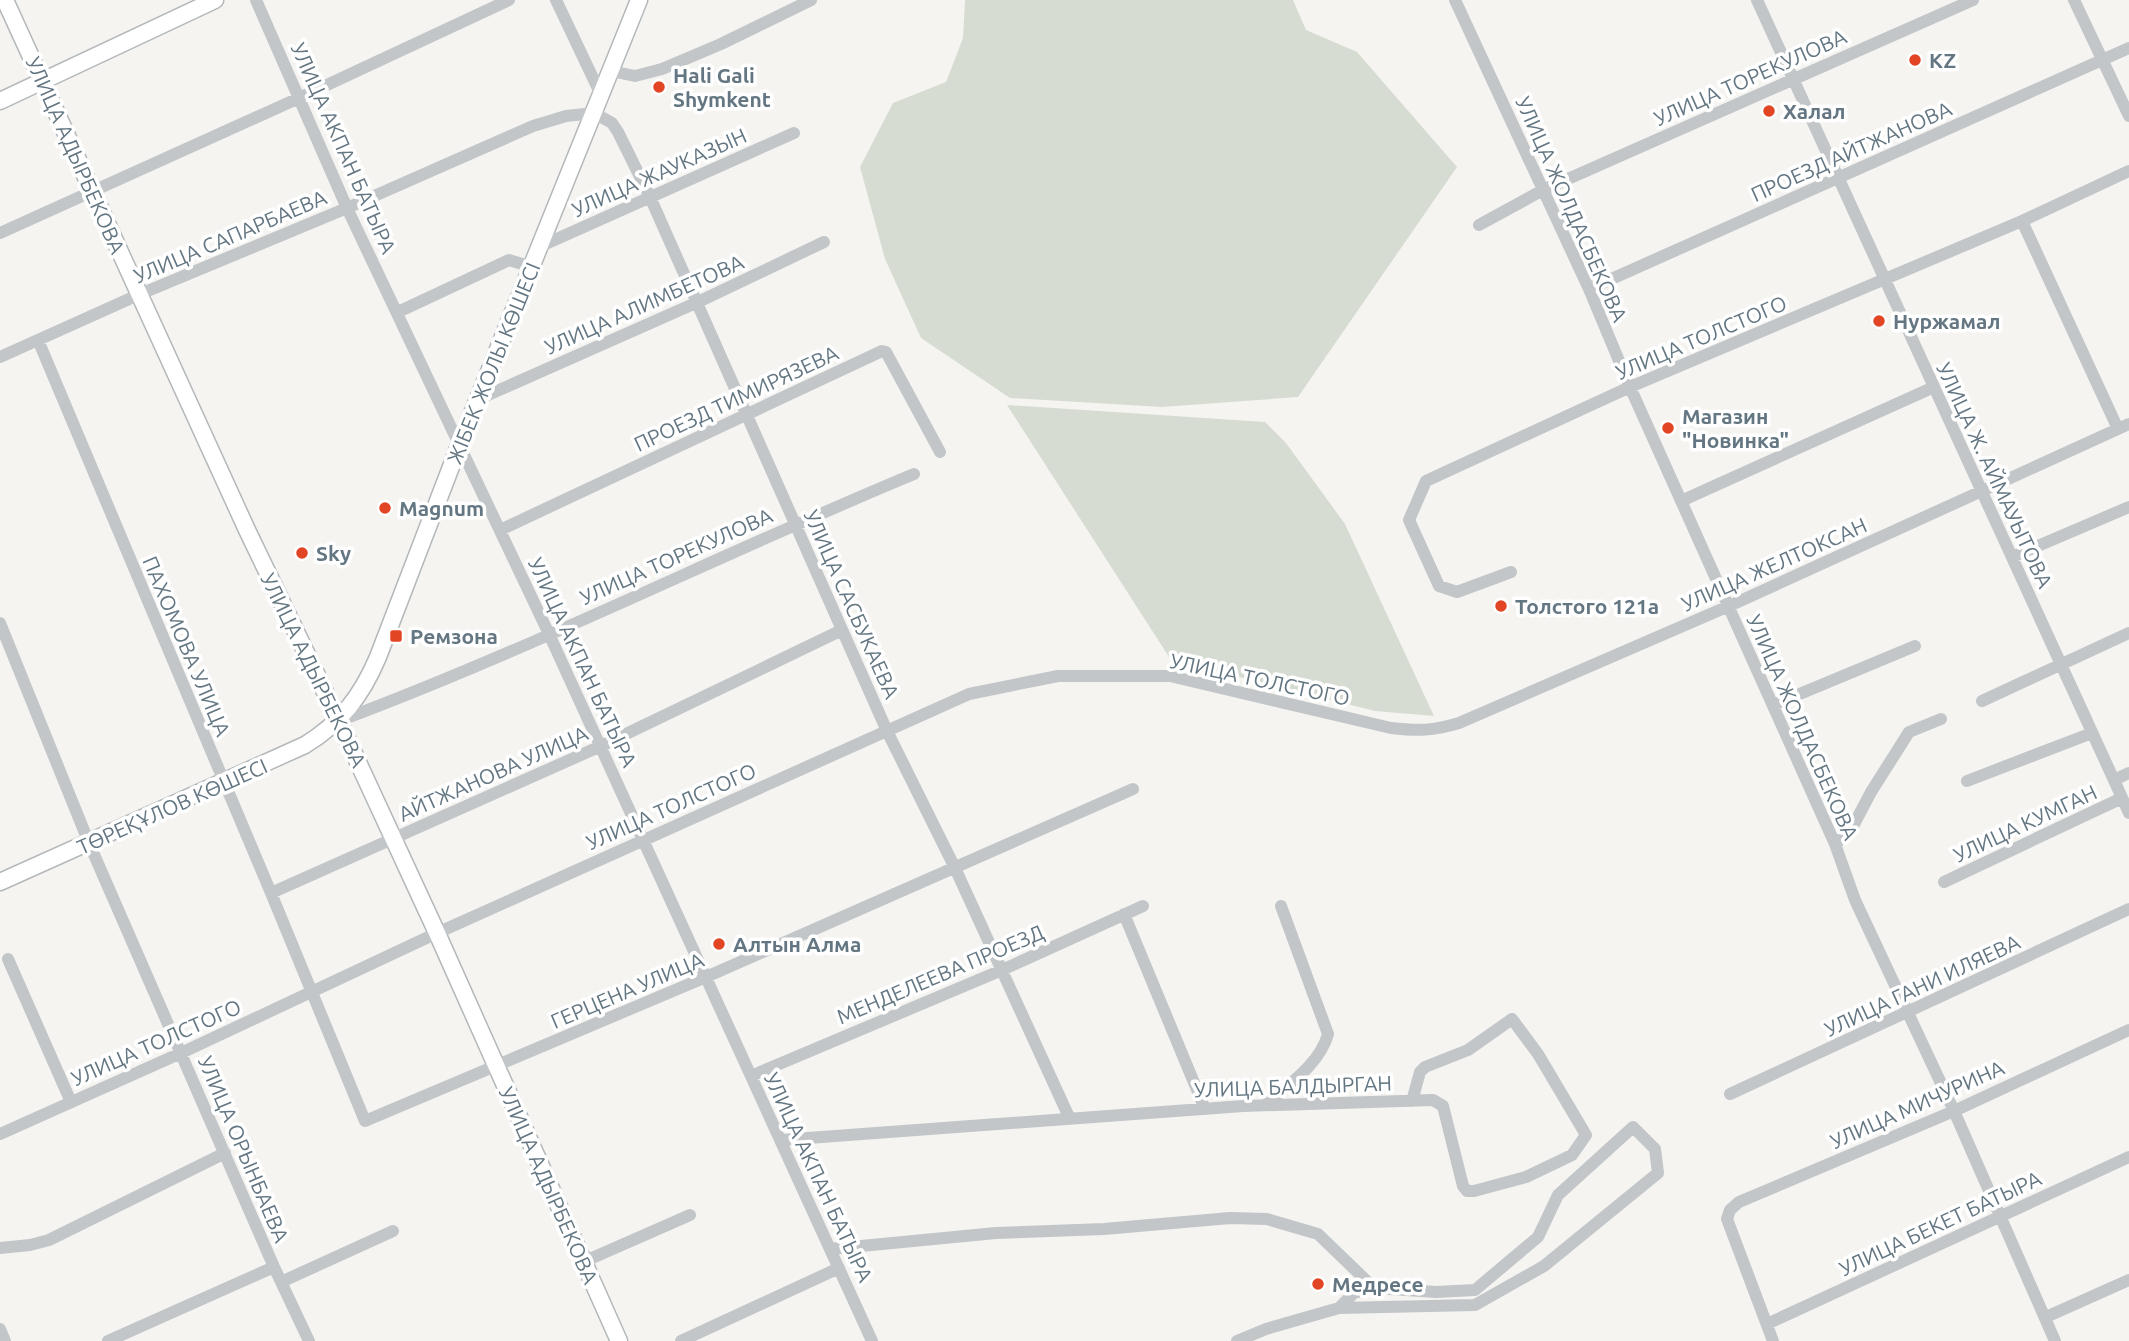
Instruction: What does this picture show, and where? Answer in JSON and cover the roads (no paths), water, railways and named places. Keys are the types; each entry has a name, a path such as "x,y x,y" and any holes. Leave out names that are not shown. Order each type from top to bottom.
{"main road":[{"name":"УЛИЦА АДЫРБЕКОВА","path":"5,0 138,295 437,933 619,1341"},
{"path":"0,100 215,0"},
{"name":"ЖІБЕК ЖОЛЫ КӨШЕСІ","path":"339,721 370,675 459,446 639,0"},
{"name":"ТӨРЕҚҰЛОВ КӨШЕСІ","path":"0,882 305,745 339,721"}],"street":[{"name":"УЛИЦА АКПАН БАТЫРА","path":"256,0 348,208 601,746 872,1341"},
{"path":"0,233 509,0"},
{"path":"556,0 601,95"},
{"path":"611,71 635,76 662,69 721,44 811,0"},
{"name":"УЛИЦА ЖОЛДАСБЕКОВА","path":"1455,0 1589,289 1630,387 1835,844 1855,900 1954,1111 2055,1341"},
{"name":"УЛИЦА Ж. АЙМАУЫТОВА","path":"1757,0 2129,813"},
{"name":"УЛИЦА ТОРЕКУЛОВА","path":"1479,225 1544,190 1973,0"},
{"path":"2074,0 2129,116"},
{"name":"ПРОЕЗД АЙТЖАНОВА","path":"1589,289 2129,48"},
{"name":"УЛИЦА САСБУКАЕВА","path":"594,113 611,123 618,132 650,197 887,731 955,868 1069,1118"},
{"name":"УЛИЦА САПАРБАЕВА","path":"0,357 533,126 566,116 594,113"},
{"name":"УЛИЦА ЖАУКАЗЫН","path":"541,246 794,133"},
{"name":"УЛИЦА ТОЛСТОГО","path":"1511,572 1457,592 1439,586 1409,520 1426,481 1630,387 2022,222 2129,171"},
{"path":"2022,222 2123,427"},
{"name":"УЛИЦА АЛИМБЕТОВА","path":"479,399 698,302 824,242"},
{"path":"398,312 509,260 532,267"},
{"name":"ПАХОМОВА УЛИЦА","path":"38,340 365,1121"},
{"name":"ПРОЕЗД ТИМИРЯЗЕВА","path":"500,530 884,350 940,452"},
{"path":"1681,501 1934,387"},
{"name":"УЛИЦА ЖЕЛТОКСАН","path":"1391,727 1419,731 1437,730 1459,723 1729,606 2123,427"},
{"name":"УЛИЦА ТОРЕКУЛОВА","path":"339,721 549,634 794,523 914,474"},
{"path":"2012,557 2129,507"},
{"name":"УЛИЦА ОРЫНБАЕВА","path":"0,623 89,843 274,1267 309,1341"},
{"name":"АЙТЖАНОВА УЛИЦА","path":"271,893 601,746 842,630"},
{"path":"1982,701 2129,633"},
{"path":"1773,705 1915,646"},
{"name":"УЛИЦА ТОЛСТОГО","path":"0,1133 181,1053 643,839 969,694 1058,676 1170,676 1391,727"},
{"path":"1835,844 1850,832 1871,792 1909,732 1941,719"},
{"path":"1967,781 2092,733"},
{"path":"2114,780 2129,773"},
{"name":"ГЕРЦЕНА УЛИЦА","path":"365,1121 706,977 1133,789"},
{"name":"УЛИЦА КУМГАН","path":"1944,882 2122,798"},
{"name":"МЕНДЕЛЕЕВА ПРОЕЗД","path":"751,1076 1002,970 1143,906"},
{"path":"1265,1105 1318,1056 1324,1049 1328,1034 1281,906"},
{"name":"УЛИЦА ГАНИ ИЛЯЕВА","path":"1730,1094 2129,909"},
{"path":"1124,914 1205,1109"},
{"path":"8,959 71,1102"},
{"name":"УЛИЦА БАЛДЫРГАН","path":"781,1140 1265,1105 1412,1101 1433,1100 1443,1106 1463,1186 1467,1191 1474,1191 1526,1177 1572,1155 1586,1135 1538,1054 1512,1020 1468,1050 1425,1067 1420,1072 1412,1101"},
{"name":"УЛИЦА МИЧУРИНА","path":"1767,1324 1727,1219 1730,1210 1739,1202 1954,1111 2129,1030"},
{"path":"1237,1341 1266,1329 1339,1308 1475,1305 1544,1266 1658,1173 1655,1149 1633,1127 1558,1195 1538,1237 1475,1290 1436,1292 1378,1289 1354,1293 1339,1308"},
{"path":"0,1248 49,1240 225,1153"},
{"name":"УЛИЦА БЕКЕТ БАТЫРА","path":"1767,1324 2129,1157"},
{"path":"583,1262 690,1215"},
{"path":"830,1249 996,1233 1104,1229 1230,1217 1267,1219 1318,1234 1378,1289"},
{"path":"281,1282 393,1231"},
{"path":"108,1341 274,1267"},
{"path":"681,1341 839,1268"},
{"path":"2046,1317 2129,1280"},
{"path":"1767,1324 1773,1341"},
{"path":"0,1329 5,1341"}],"place":[{"name":"KZ","path":"1915,60"},
{"name":"Hali Gali Shymkent","path":"659,87"},
{"name":"Халал","path":"1769,111"},
{"name":"Нуржамал","path":"1879,321"},
{"name":"Магазин \"Новинка\"","path":"1668,428"},
{"name":"Magnum","path":"385,508"},
{"name":"Sky","path":"302,553"},
{"name":"Толстого 121а","path":"1501,606"},
{"name":"Ремзона","path":"396,636"},
{"name":"Алтын Алма","path":"719,944"},
{"name":"Медресе","path":"1318,1284"}]}
